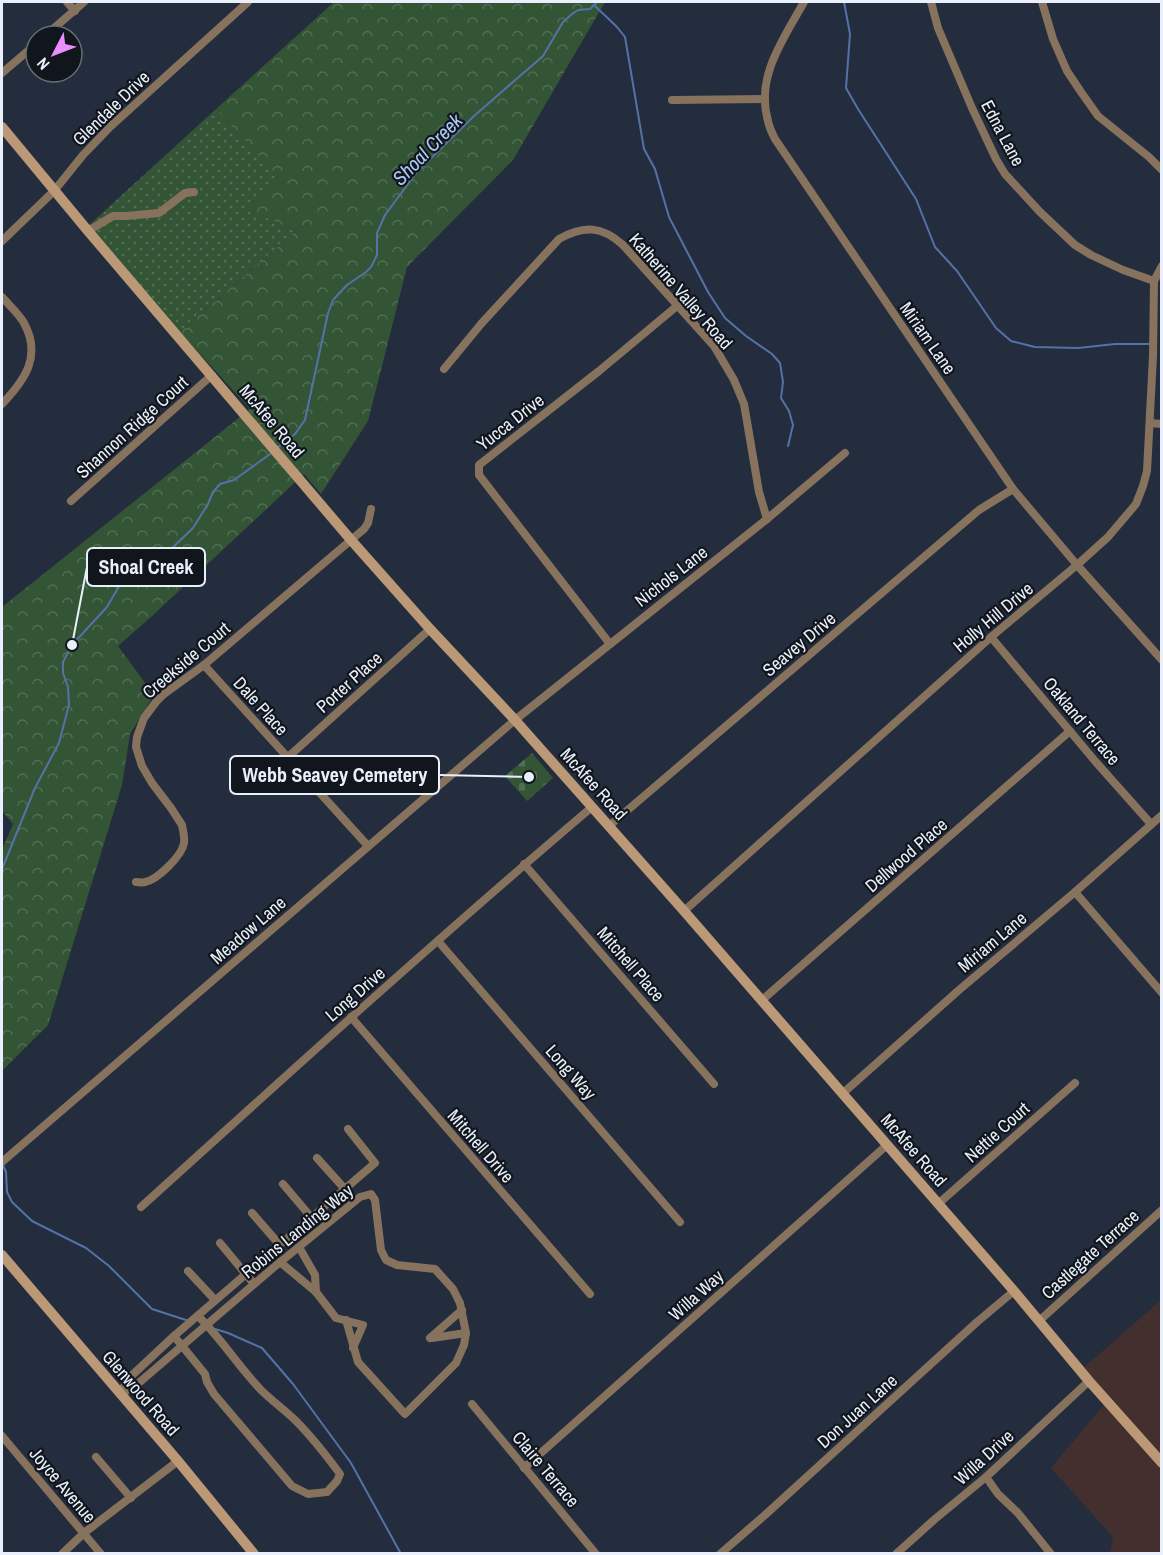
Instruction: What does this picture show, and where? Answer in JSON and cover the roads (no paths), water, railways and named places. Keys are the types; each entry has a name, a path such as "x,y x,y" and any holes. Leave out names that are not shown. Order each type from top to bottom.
{"street":[{"path":"67,2 75,11"},
{"path":"59,24 84,2"},
{"name":"Glendale Drive","path":"2,241 54,191 83,155 111,126 248,2"},
{"name":"Miriam Lane","path":"804,2 770,65 766,82 767,120 775,138 1013,489 1077,566 1161,660"},
{"name":"Edna Lane","path":"931,2 938,28 968,98 1005,174 1040,212 1075,244 1091,255 1123,270 1154,281"},
{"path":"1042,2 1053,39 1067,71 1086,100 1098,116 1149,157 1161,170"},
{"path":"2,73 24,54"},
{"path":"672,100 765,99"},
{"name":"McAfee Road","path":"2,128 351,540 515,720 684,911 1161,1462"},
{"path":"87,231 113,216 159,213 185,193 194,192"},
{"name":"Katherine Valley Road","path":"444,369 481,324 559,239 571,232 590,228 613,236 714,346 734,380 744,404 759,492 766,519"},
{"name":"Holly Hill Drive","path":"684,911 991,637 1077,566 1108,537 1136,504 1147,471 1154,281 1161,266"},
{"path":"2,297 23,321 31,340 31,361 24,377 2,404"},
{"name":"Yucca Drive","path":"610,644 479,475 479,465 599,371 677,306"},
{"name":"Shannon Ridge Court","path":"71,501 212,375"},
{"path":"1150,423 1161,424"},
{"name":"Nichols Lane","path":"515,720 845,453"},
{"name":"Seavey Drive","path":"609,826 979,510 1013,489"},
{"name":"Creekside Court","path":"136,882 147,882 167,868 180,854 184,844 182,825 142,766 136,747 144,718 156,702 204,665 364,529 371,509"},
{"name":"Porter Place","path":"287,758 430,629"},
{"name":"Oakland Terrace","path":"991,637 1151,824"},
{"name":"Dale Place","path":"204,665 368,846"},
{"name":"Meadow Lane","path":"2,1162 515,720"},
{"name":"Dellwood Place","path":"761,1001 1070,731"},
{"name":"Long Drive","path":"141,1207 351,1017 592,807"},
{"name":"Miriam Lane","path":"842,1094 1161,815"},
{"name":"Mitchell Place","path":"524,864 714,1084"},
{"path":"1075,892 1161,993"},
{"name":"Long Way","path":"438,941 680,1222"},
{"name":"Mitchell Drive","path":"351,1017 590,1294"},
{"name":"Nettie Court","path":"938,1204 1075,1083"},
{"name":"Robins Landing Way","path":"120,1394 128,1379 174,1336 375,1163 348,1129"},
{"name":"Willa Way","path":"524,1468 887,1145"},
{"path":"317,1158 344,1188"},
{"path":"283,1184 311,1217"},
{"name":"Robins Landing Way","path":"120,1394 134,1387 360,1197 371,1194 375,1200 381,1250 386,1260 397,1265 435,1269 453,1289 460,1303 466,1334 456,1364 405,1414 358,1362 353,1348"},
{"name":"Castlegate Terrace","path":"1040,1321 1161,1210"},
{"path":"252,1213 279,1244"},
{"path":"220,1243 254,1284"},
{"path":"299,1247 315,1275 316,1292"},
{"name":"Glenwood Road","path":"2,1255 178,1461 254,1554"},
{"path":"264,1258 273,1268"},
{"path":"280,1262 316,1292 336,1318 363,1325 353,1348"},
{"path":"188,1271 215,1300"},
{"name":"Don Juan Lane","path":"720,1554 1014,1291"},
{"path":"223,1294 231,1304"},
{"path":"462,1311 430,1338 466,1334"},
{"path":"174,1336 205,1374 214,1394 292,1486 308,1494 327,1492 340,1474 322,1449 294,1419 262,1391 198,1316"},
{"path":"345,1320 353,1348"},
{"name":"Willa Drive","path":"896,1554 986,1477 1089,1381"},
{"name":"Claire Terrace","path":"472,1404 596,1554"},
{"name":"Joyce Avenue","path":"2,1436 101,1554"},
{"path":"96,1457 130,1498"},
{"path":"62,1554 84,1533 178,1461"},
{"path":"986,1477 1051,1554"}],"waterway":[{"name":"Shoal Creek","path":"277,448 295,434 305,420 328,313 333,300 347,285 371,267 377,255 377,233 385,215 417,172 474,116 543,56 563,22 578,10 590,9 597,2"},
{"path":"844,2 850,34 846,88 916,199 935,247 957,271 996,328 1011,341 1035,347 1078,348 1115,344 1150,344"},
{"path":"594,5 625,37 644,149 655,169 669,217 708,292 725,318 772,354 780,363 783,382 781,398 789,411 793,425 788,446"},
{"name":"Shoal Creek","path":"2,869 35,788 59,743 69,705 63,662 72,645 107,607 118,588 130,576 146,573 193,528 220,484 234,480 273,452"},
{"path":"2,1163 6,1172 7,1192 12,1202 32,1221 86,1248 109,1266 152,1309 189,1321"},
{"path":"215,1329 262,1348 293,1384 351,1463 401,1554"}],"place":[{"name":"Shoal Creek","path":"72,645"},
{"name":"Webb Seavey Cemetery","path":"529,777"}]}
